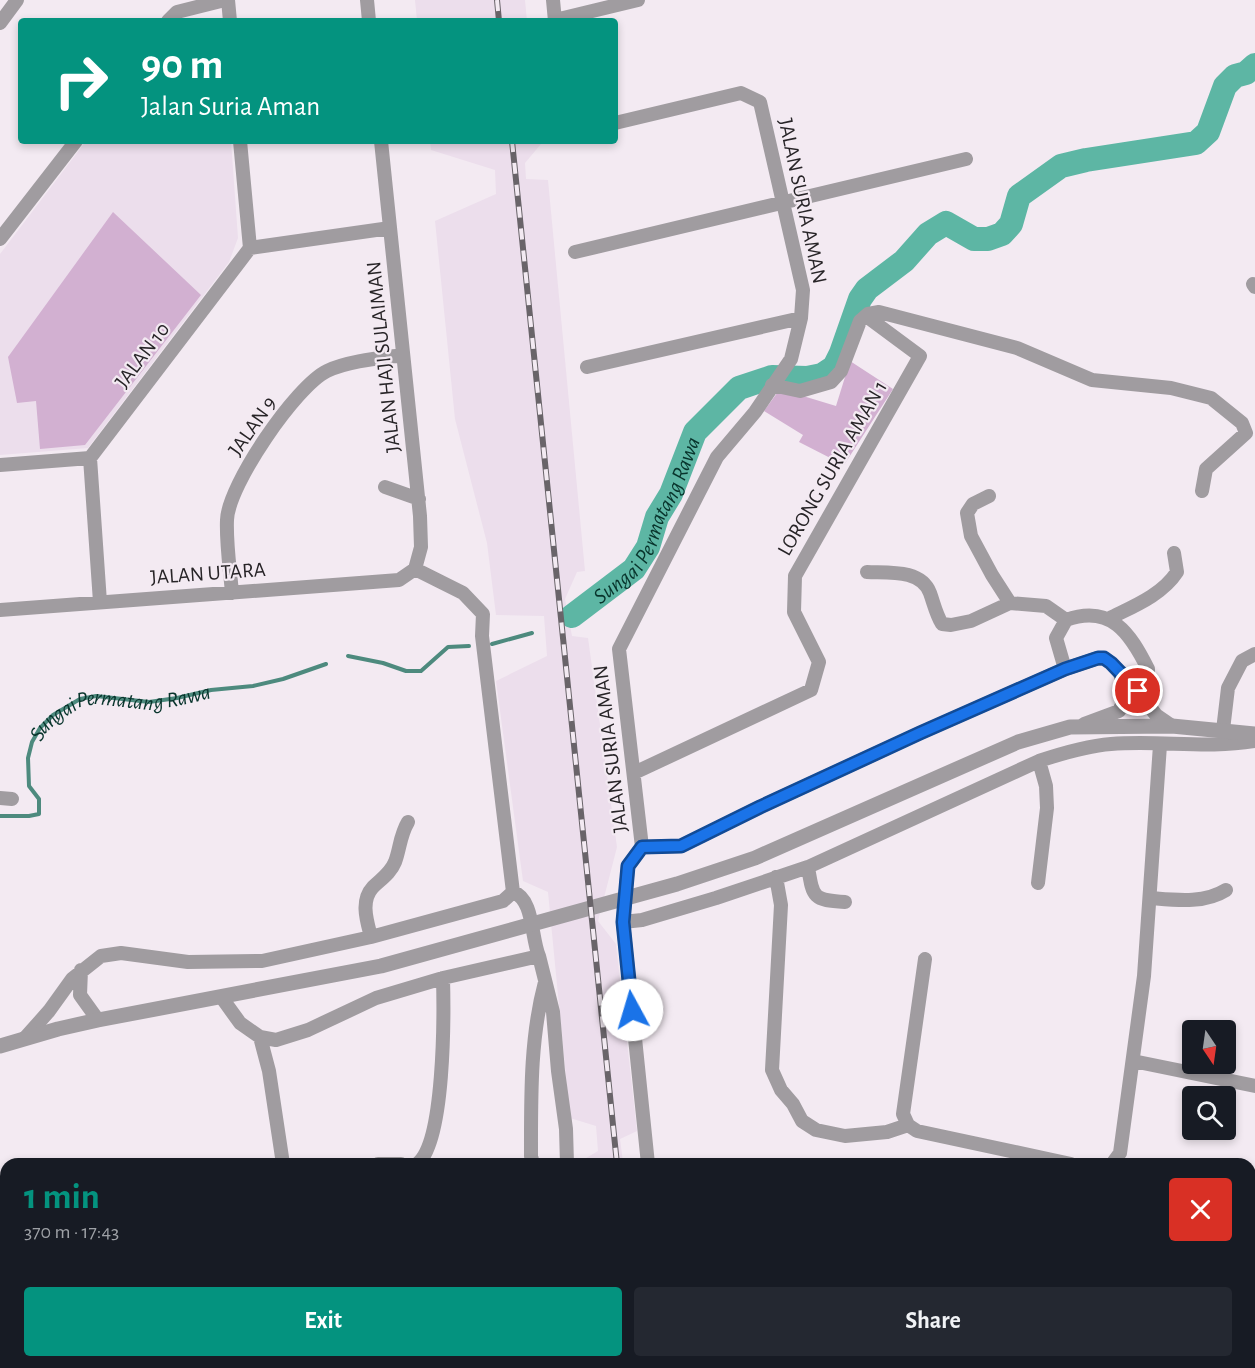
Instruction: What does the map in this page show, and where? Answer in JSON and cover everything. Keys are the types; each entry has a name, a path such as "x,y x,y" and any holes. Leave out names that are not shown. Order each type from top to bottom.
{"street":[{"path":"0,23 17,0"},
{"path":"171,18 177,12 227,0 230,18"},
{"path":"367,0 369,18"},
{"path":"554,0 555,18"},
{"path":"563,18 638,0"},
{"name":"JALAN SURIA AMAN","path":"618,122 741,93 760,102 802,290 801,318 791,359 754,412 717,457 619,649 642,847 681,846 845,767 1065,669 1098,658 1104,658 1120,672 1156,715 1172,726"},
{"path":"0,239 74,144"},
{"path":"240,144 250,248 390,228"},
{"name":"JALAN HAJI SULAIMAN","path":"381,144 419,499 421,546 416,569"},
{"path":"574,252 966,159"},
{"name":"JALAN 10","path":"90,458 250,248"},
{"path":"772,385 800,390 831,382 841,371 860,321 866,316 879,312 1017,348 1092,380 1171,388 1211,398 1250,432 1206,469 1202,491"},
{"name":"LORONG SURIA AMAN 1","path":"634,773 811,690 819,662 794,612 795,576 920,356 866,316"},
{"path":"587,367 801,318"},
{"name":"JALAN 9","path":"232,593 227,519 229,510 244,473 271,429 308,387 327,371 368,359 403,356"},
{"path":"0,465 90,458 100,602"},
{"path":"385,487 419,499"},
{"path":"989,496 973,504 967,513 971,536 1010,603"},
{"path":"1065,669 1056,638 1066,620 1080,615 1110,618 1143,602 1169,584 1177,572 1174,553"},
{"path":"416,569 463,594 483,614 482,636 513,892"},
{"name":"JALAN UTARA","path":"0,610 399,580 416,569"},
{"path":"867,572 897,573 920,579 930,591 935,613 942,624 951,625 971,621 1010,603 1046,606 1066,620"},
{"path":"1110,618 1126,632 1148,669 1148,676 1138,691"},
{"path":"1223,730 1228,688 1242,662 1255,654"},
{"path":"0,1046 98,1020 381,966 677,884 756,858 1018,742 1112,716 1119,711 1125,699 1120,672"},
{"path":"1070,728 1172,726 1255,734"},
{"path":"623,922 642,920 808,867 1039,761 1073,750 1112,744 1223,746 1255,741"},
{"path":"1116,1158 1120,1153 1144,976 1160,745"},
{"path":"1038,883 1047,808 1046,786 1039,761"},
{"path":"371,937 365,913 366,898 371,888 390,871 395,862 402,831 408,822"},
{"path":"642,847 628,866 623,922 647,1158"},
{"path":"808,867 812,887 817,897 823,901 845,902"},
{"path":"776,877 781,905 772,1070 781,1090 793,1104 802,1121 816,1130 845,1136 887,1132 908,1125"},
{"path":"1150,898 1179,901 1211,898 1226,890"},
{"path":"25,1038 49,1011 72,979 101,956 121,953 188,962 262,961 371,937 503,902 513,892"},
{"path":"513,892 517,893 526,905 553,1012 558,1071 567,1129 567,1158"},
{"path":"226,997 235,1018 260,1037 276,1040 308,1030 376,998 443,978 539,956"},
{"path":"926,959 903,1114 908,1125 917,1131 1043,1158"},
{"path":"81,970 80,995 98,1020"},
{"path":"424,1158 441,1090 443,978"},
{"path":"532,1158 531,1079 538,1008 545,982"},
{"path":"260,1037 269,1071 282,1158"},
{"path":"1133,1061 1255,1086"}],"shaded area":[{"path":"415,0 525,0 527,18 417,18"},
{"path":"84,144 231,144 238,238 229,262 88,448 0,455 0,254"},
{"path":"430,144 541,144 525,163 526,179 548,180 585,571 577,572 565,599 572,636 588,638 617,847 598,921 616,944 637,1131 620,1139 622,1158 586,1158 598,1151 596,1126 570,1118 548,892 523,881 496,681 547,656 544,616 496,615 487,543 455,419 435,221 496,194 495,170 431,150"},
{"path":"113,212 201,295 85,445 40,449 36,401 17,403 8,357"},
{"path":"850,361 893,389 844,465 799,442 803,435 764,411 780,389 836,406"}],"waterway":[{"name":"Sungai Permatang Rawa","path":"572,616 634,569 648,547 657,517 671,494 695,432 739,388 772,377 807,378 822,375 834,367 860,299 867,289 904,261 928,234 946,223 974,239 988,239 1002,234 1011,224 1019,196 1061,166 1196,143 1208,132 1225,86 1235,76 1246,73 1255,65"},
{"name":"Sungai Permatang Rawa","path":"492,644 532,633"},
{"name":"Sungai Permatang Rawa","path":"348,656 383,663 406,671 421,671 448,647 469,646"},
{"name":"Sungai Permatang Rawa","path":"0,816 39,814 39,799 29,786 28,758 32,742 40,728 53,715 80,699 96,696 149,702 211,690 253,686 283,679 326,664"}],"railway":[{"path":"497,0 499,18"},
{"path":"512,144 616,1158"}],"route":[{"path":"632,1010 623,922 628,866 642,847 681,846 920,733 1065,669 1098,658 1104,658 1111,663 1138,691"}]}
